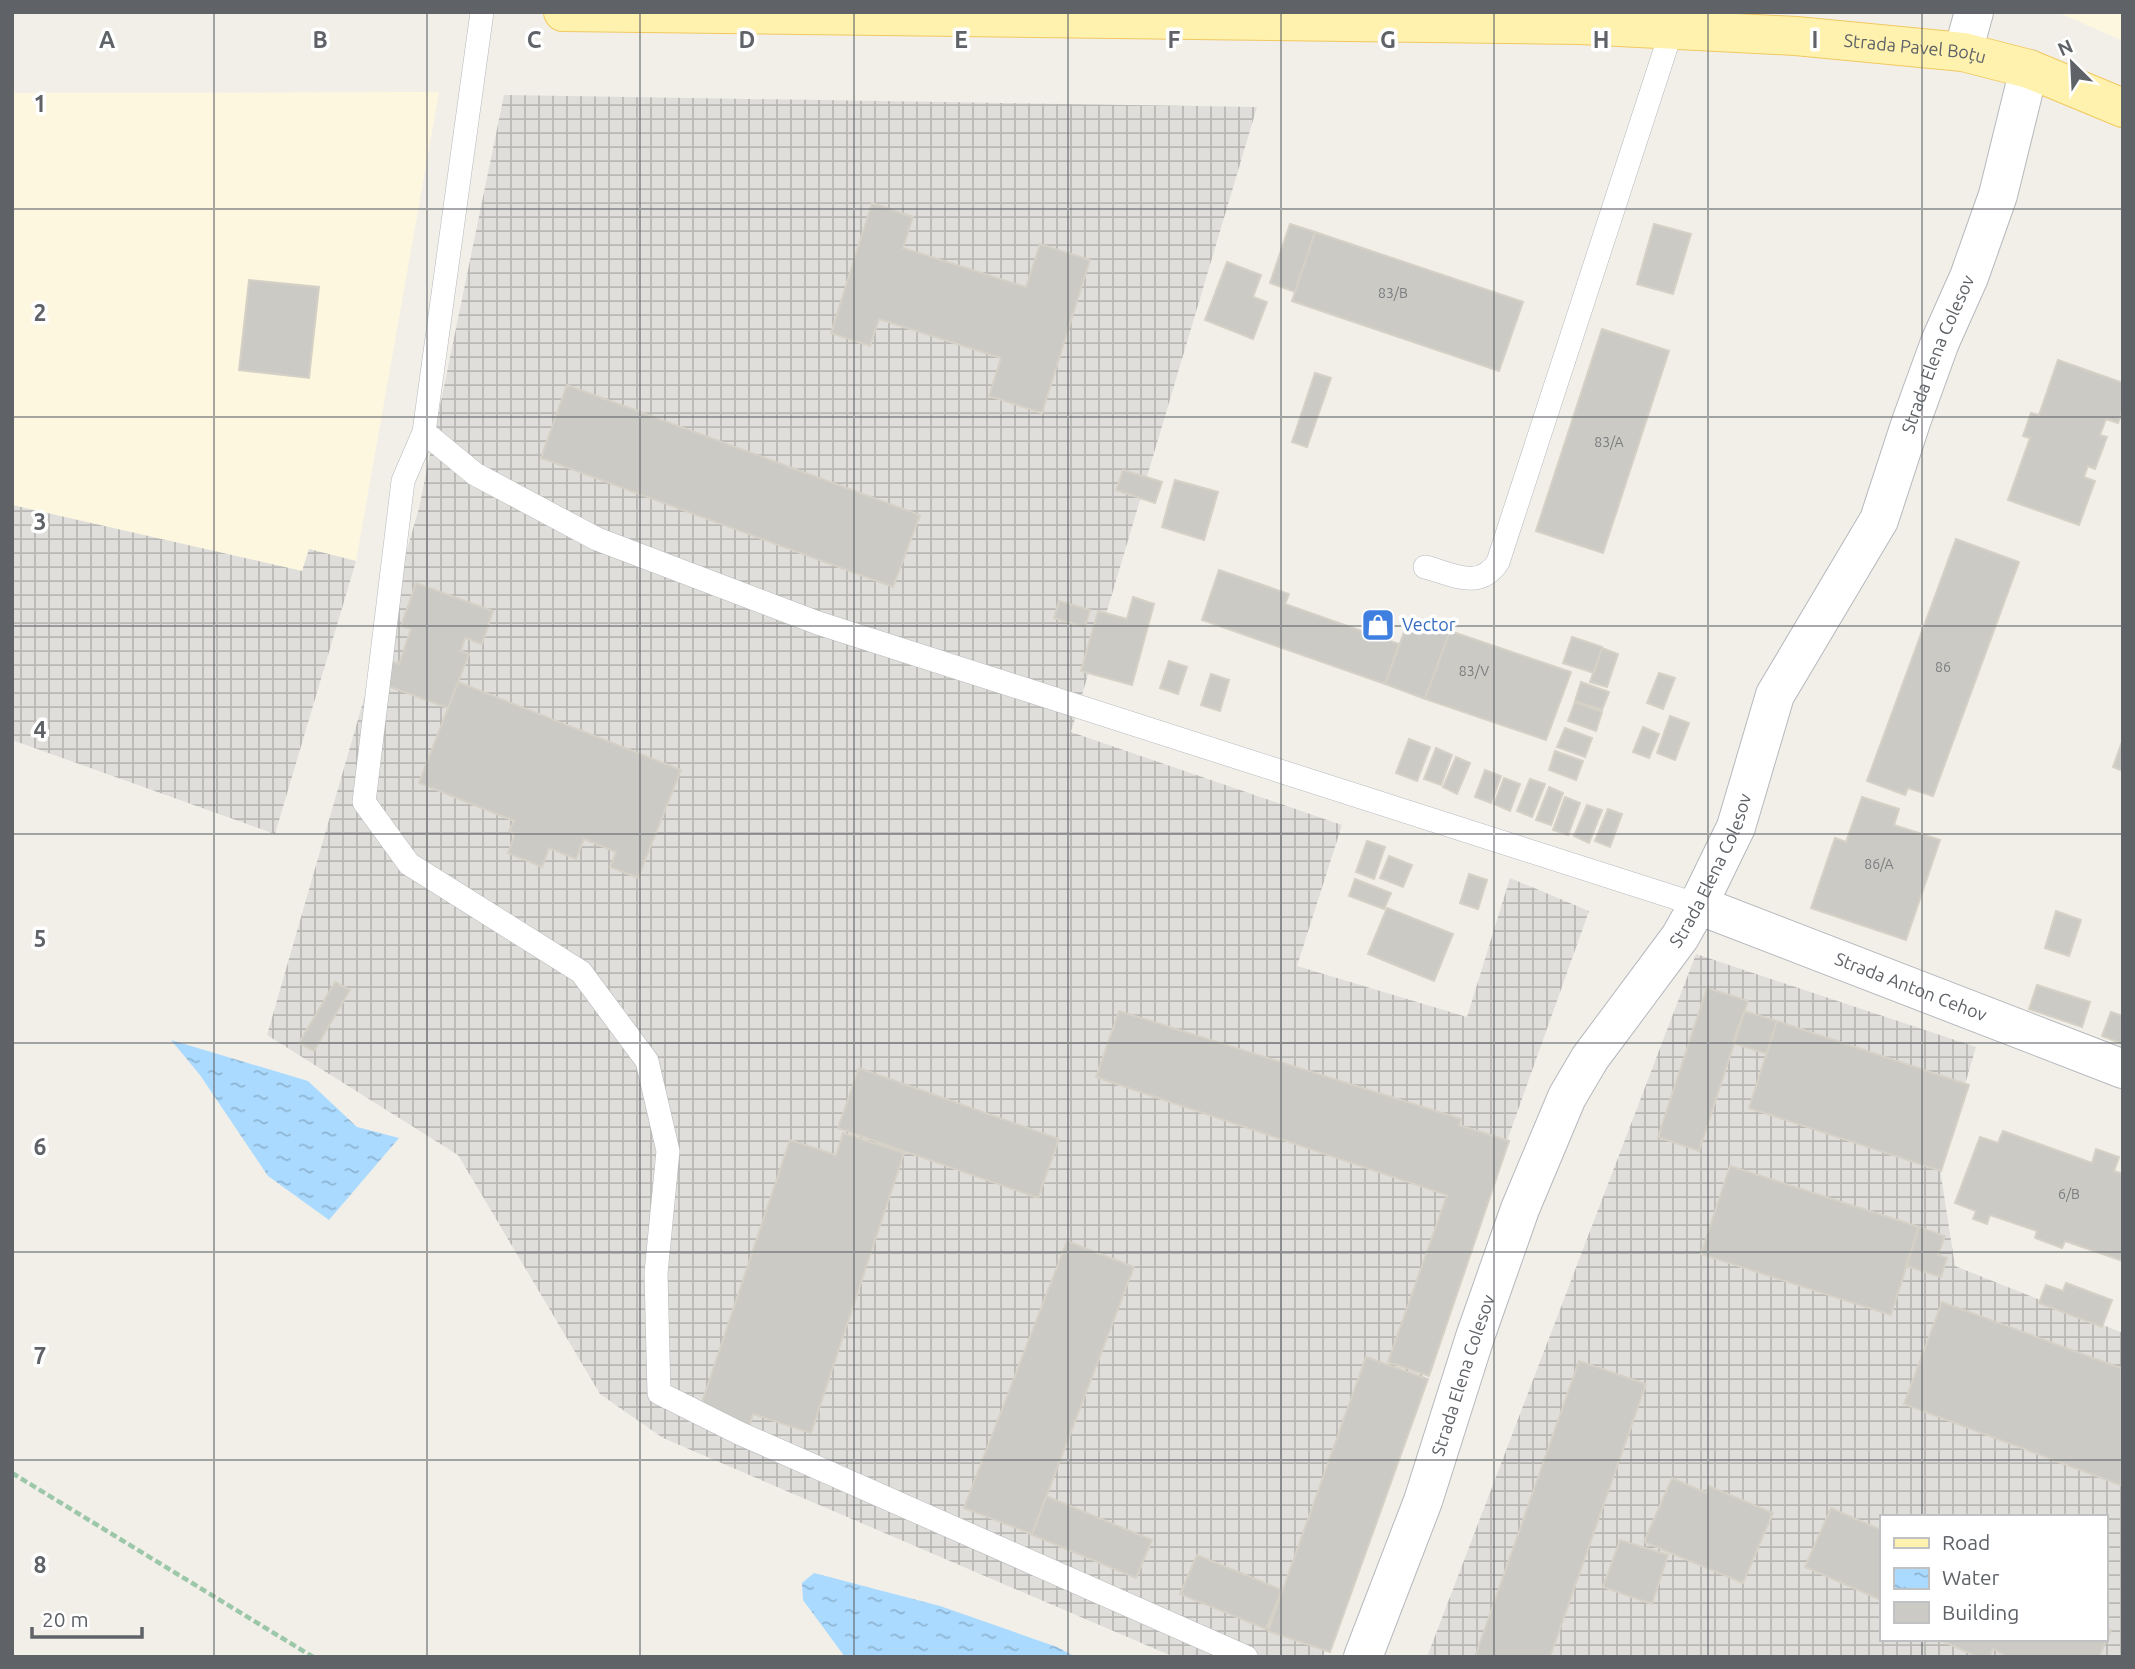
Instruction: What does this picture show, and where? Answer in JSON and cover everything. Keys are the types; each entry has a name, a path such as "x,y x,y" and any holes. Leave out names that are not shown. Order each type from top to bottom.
{"main road":[{"name":"Strada Pavel Boțu","path":"563,12 1580,25 1796,36 1963,52 2029,69 2123,108"}],"street":[{"path":"1963,52 1974,12"},
{"name":"Strada Elena Colesov","path":"1363,1657 1423,1501 1475,1337 1520,1209 1567,1097 1590,1058 1680,937 1698,905 1736,827 1775,695 1879,520 1919,399 1969,277 1998,195 2029,69"},
{"name":"Strada Anton Cehov","path":"1698,905 2123,1069"}],"lane":[{"path":"482,12 425,432 403,481 364,802 409,864 581,972 647,1061 668,1151 656,1273 659,1393 739,1433 1246,1657"},
{"path":"1425,567 1472,579 1492,572 1498,562 1672,29"},
{"path":"425,432 475,474 597,539 818,623 1698,905"}],"path":[{"path":"12,1473 313,1657"}],"shaded area":[{"path":"2057,12 2123,12 2123,41"},
{"path":"439,92 356,561 309,549 302,571 12,505 12,93"},
{"path":"504,95 1257,107 1071,732 1342,825 1297,966 1467,1017 1510,878 1589,911 1323,1657 1174,1657 663,1438 600,1394 458,1155 267,1035 419,508"},
{"path":"12,505 302,571 309,549 356,561 275,834 12,740"},
{"path":"1696,954 1976,1047 1940,1169 1955,1266 2123,1333 2123,1657 1427,1657"}],"water":[{"path":"171,1040 308,1081 357,1127 399,1138 329,1220 268,1176 200,1075"},
{"path":"814,1573 940,1606 1057,1647 1076,1657 845,1657 803,1600 802,1583"}],"building":[{"path":"872,203 913,217 903,248 1026,287 1040,244 1090,260 1042,413 989,396 1001,358 879,319 870,346 831,333"},
{"path":"1290,224 1315,232 1295,292 1270,283"},
{"path":"1654,224 1691,234 1673,294 1637,284"},
{"path":"1315,232 1523,302 1499,371 1292,301"},
{"path":"1227,262 1261,275 1253,297 1267,302 1253,339 1205,320"},
{"path":"249,280 319,287 309,378 239,370"},
{"path":"1602,329 1669,351 1603,553 1536,531"},
{"path":"2058,360 2123,383 2123,409 2118,423 2106,419 2100,435 2107,437 2095,469 2088,466 2084,477 2095,481 2079,525 2008,500 2030,438 2023,436 2031,413 2039,415"},
{"path":"1315,373 1331,378 1307,447 1292,442"},
{"path":"567,385 920,515 893,587 541,458"},
{"path":"1123,470 1162,482 1155,503 1116,490"},
{"path":"1175,480 1218,492 1204,540 1162,527"},
{"path":"1956,539 2019,562 1933,796 1908,788 1905,795 1867,781"},
{"path":"1219,570 1289,594 1285,604 1399,644 1385,684 1202,620"},
{"path":"416,583 493,611 482,644 465,638 461,651 469,654 448,708 382,684 391,661 399,664 411,629 401,626"},
{"path":"1133,597 1154,604 1132,685 1081,671 1098,611 1127,619"},
{"path":"1059,601 1090,610 1085,627 1054,618"},
{"path":"1410,616 1450,631 1425,699 1385,684"},
{"path":"1450,631 1571,672 1546,740 1425,699"},
{"path":"1572,637 1602,647 1594,673 1563,663"},
{"path":"1602,648 1618,654 1607,687 1590,682"},
{"path":"1169,661 1187,667 1178,694 1160,688"},
{"path":"1659,673 1675,678 1663,709 1647,703"},
{"path":"1211,674 1229,680 1220,711 1201,705"},
{"path":"458,682 681,770 638,878 610,867 616,852 584,839 576,859 549,848 542,867 508,853 515,834 509,831 514,821 419,783"},
{"path":"1581,682 1609,692 1602,710 1575,701"},
{"path":"1575,702 1602,712 1596,731 1568,721"},
{"path":"1670,716 1689,723 1675,760 1657,753"},
{"path":"1643,727 1659,734 1649,758 1633,752"},
{"path":"1565,728 1592,738 1585,757 1557,747"},
{"path":"1409,739 1430,747 1417,781 1396,773"},
{"path":"2123,739 2123,771 2113,767"},
{"path":"1436,748 1452,755 1441,785 1424,779"},
{"path":"1555,751 1583,761 1576,780 1549,770"},
{"path":"1456,757 1470,763 1457,794 1443,787"},
{"path":"1485,770 1501,776 1491,803 1475,797"},
{"path":"1504,778 1520,784 1510,811 1494,804"},
{"path":"1530,779 1545,784 1532,817 1517,811"},
{"path":"1549,787 1563,793 1551,825 1536,820"},
{"path":"1565,797 1580,803 1568,835 1553,830"},
{"path":"1862,797 1899,809 1894,825 1940,840 1906,940 1811,908 1835,838 1846,842"},
{"path":"1587,805 1602,810 1589,843 1574,836"},
{"path":"1608,809 1622,814 1610,847 1595,841"},
{"path":"1367,841 1385,847 1374,879 1356,872"},
{"path":"1389,856 1412,865 1403,887 1380,878"},
{"path":"1469,874 1487,880 1478,909 1460,903"},
{"path":"1355,879 1391,893 1384,909 1349,896"},
{"path":"1387,908 1453,934 1434,981 1368,954"},
{"path":"2056,911 2081,920 2069,956 2045,948"},
{"path":"335,982 350,990 314,1051 299,1043"},
{"path":"2037,985 2090,1002 2082,1027 2029,1009"},
{"path":"1707,988 1748,1001 1699,1151 1658,1137"},
{"path":"1119,1011 1461,1119 1459,1125 1509,1141 1429,1376 1388,1362 1447,1195 1096,1077"},
{"path":"1744,1011 1777,1021 1767,1054 1733,1043"},
{"path":"2111,1012 2123,1016 2123,1044 2102,1036"},
{"path":"1777,1021 1969,1085 1941,1171 1749,1108"},
{"path":"859,1068 1059,1139 1038,1198 838,1128"},
{"path":"2003,1131 2092,1163 2096,1149 2119,1157 2114,1171 2123,1174 2123,1261 2065,1241 2062,1248 2035,1238 2037,1231 1990,1215 1987,1224 1973,1219 1976,1211 1955,1203 1980,1137 1998,1143"},
{"path":"843,1133 904,1153 811,1433 753,1414 747,1434 697,1417 790,1140 836,1155"},
{"path":"1730,1166 1919,1227 1891,1315 1701,1254"},
{"path":"1919,1227 1945,1236 1938,1255 1947,1258 1941,1277 1906,1266"},
{"path":"1067,1241 1134,1267 1032,1534 964,1508"},
{"path":"2066,1283 2112,1300 2102,1327 2039,1303 2046,1285 2063,1291"},
{"path":"1942,1302 2123,1369 2123,1486 1904,1404"},
{"path":"1366,1357 1428,1379 1330,1652 1268,1631"},
{"path":"1579,1361 1646,1384 1550,1657 1475,1657"},
{"path":"1672,1478 1706,1493 1709,1486 1773,1513 1743,1583 1644,1542"},
{"path":"1046,1496 1152,1540 1136,1578 1023,1531 1032,1534"},
{"path":"1831,1508 1880,1530 1880,1600 1805,1567"},
{"path":"1620,1540 1668,1555 1652,1604 1603,1587"},
{"path":"1197,1555 1282,1590 1266,1629 1180,1594"},
{"path":"1942,1641 2106,1641 2099,1657 2007,1657 1993,1649 1990,1657 1978,1657"}],"place":[{"name":"Vector","path":"1378,625"}]}
